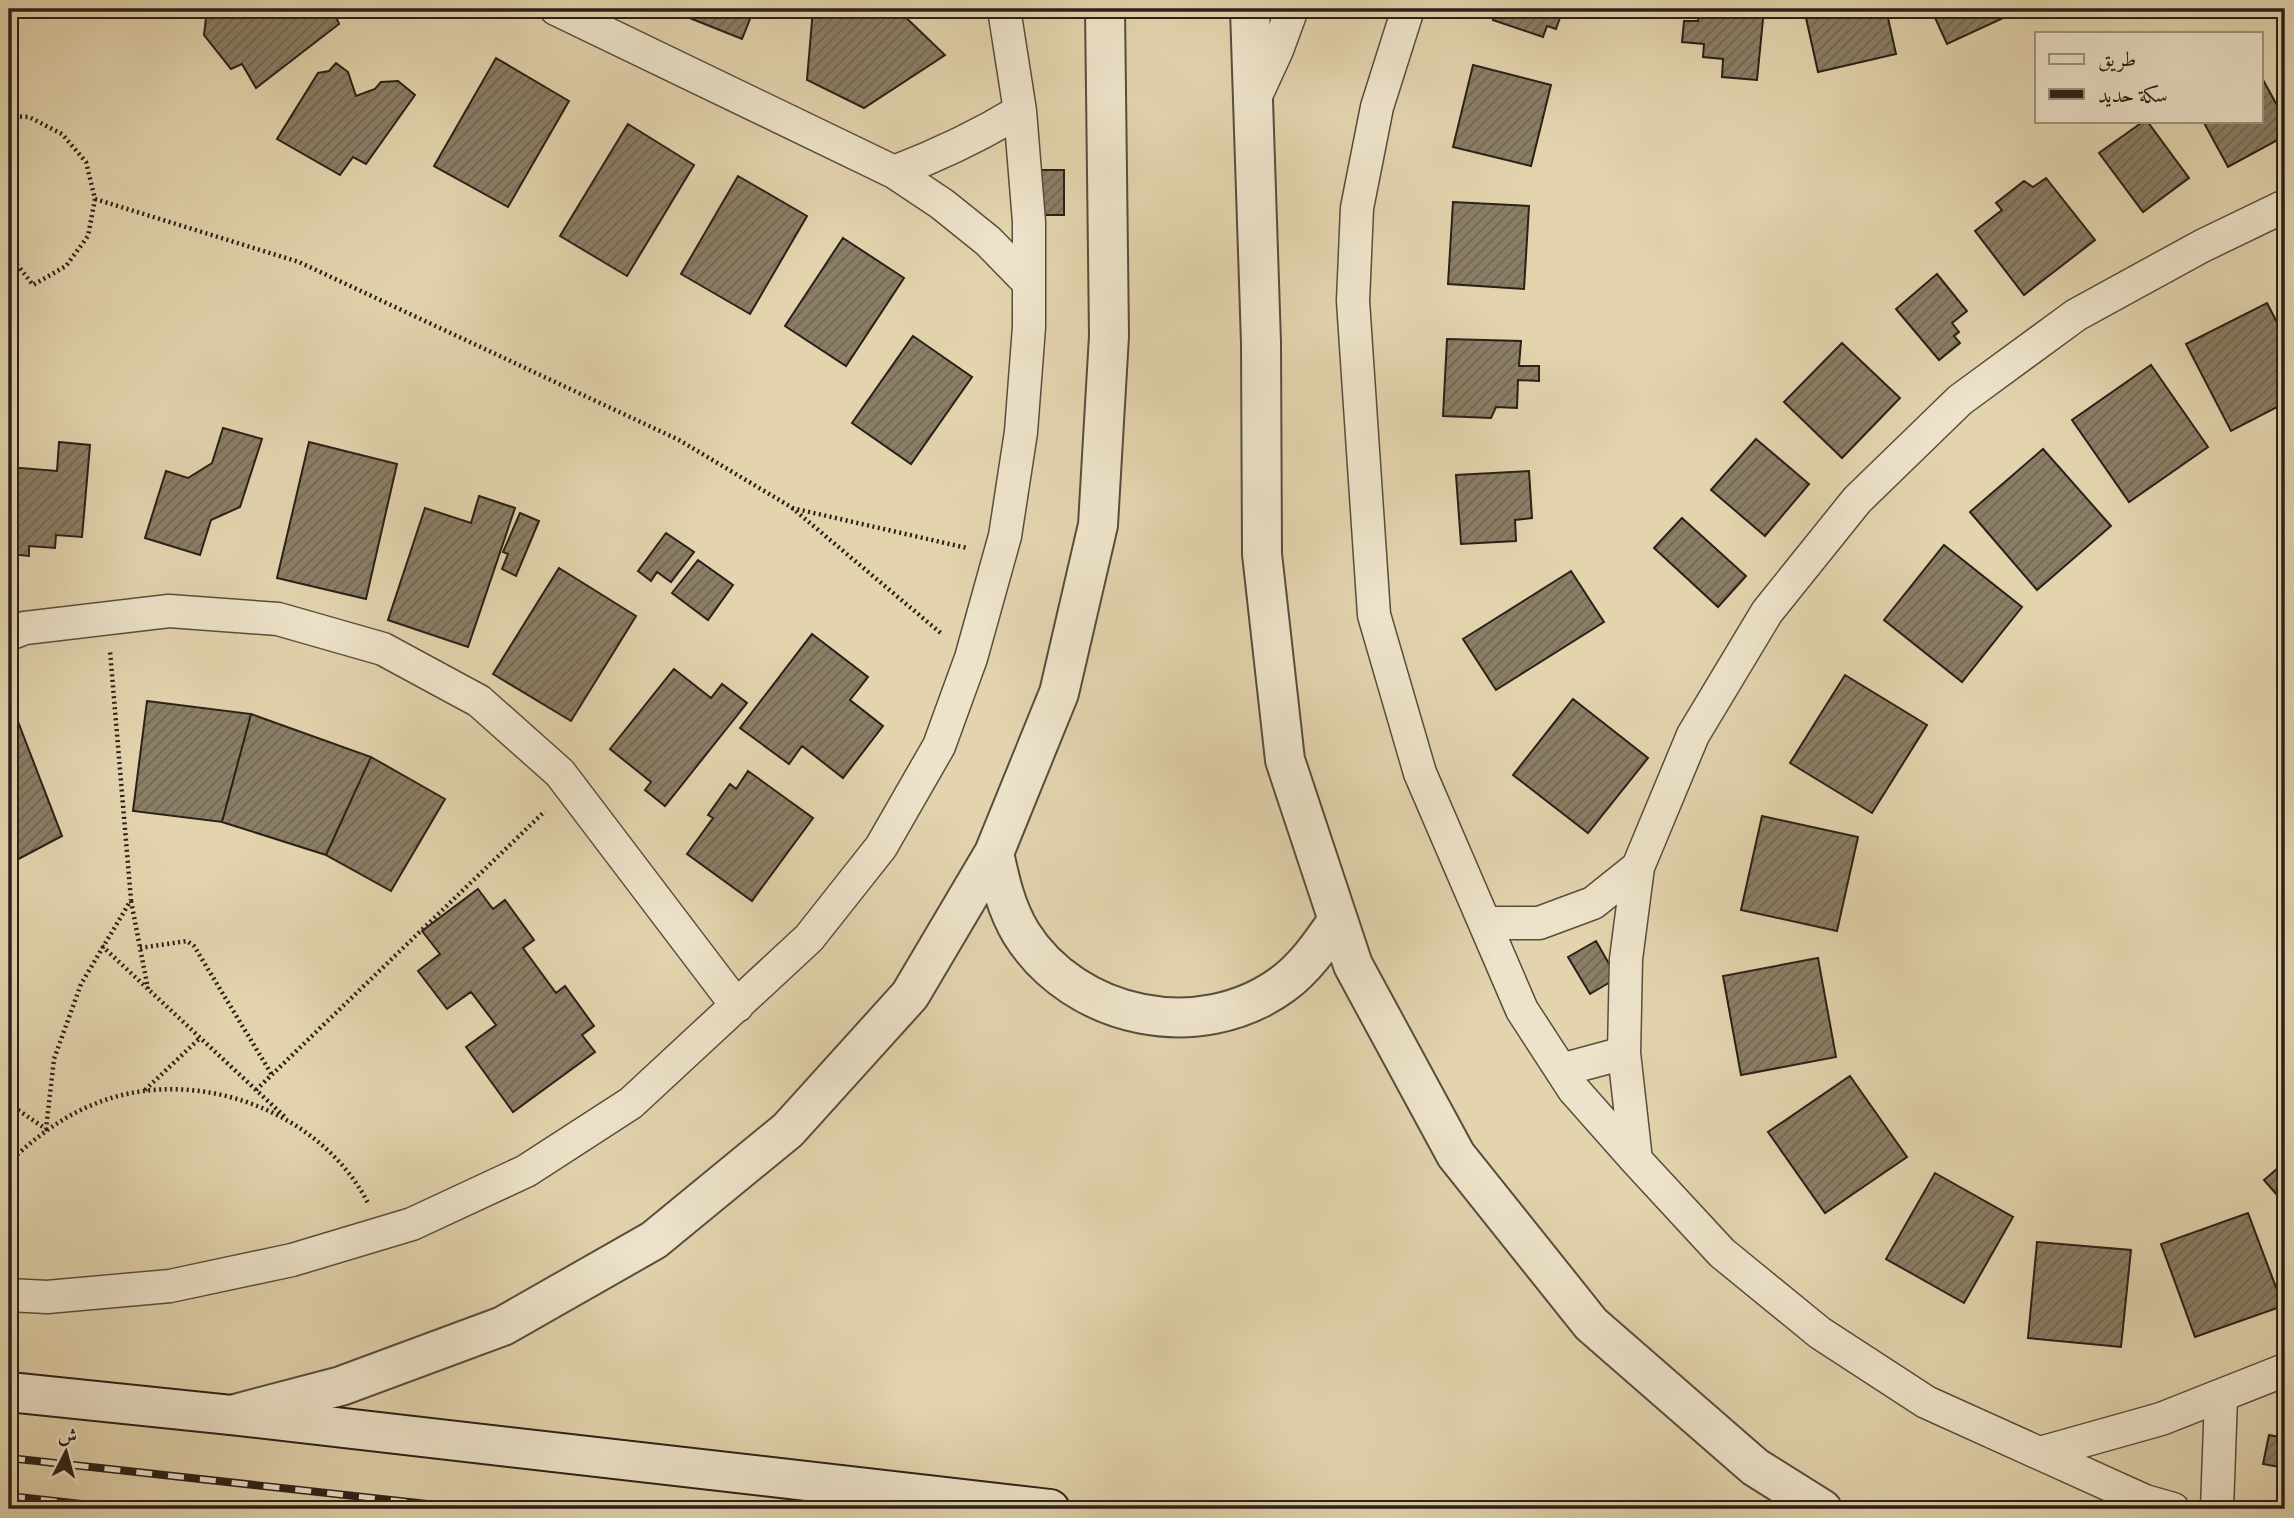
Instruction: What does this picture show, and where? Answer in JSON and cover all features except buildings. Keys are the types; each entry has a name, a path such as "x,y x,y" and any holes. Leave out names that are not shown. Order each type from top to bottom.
{"street":[{"path":"556,9 894,172 943,204 988,241 1028,282"},
{"path":"9,1295 47,1297 170,1286 292,1260 412,1224 526,1171 631,1103 809,938 881,847 939,746 971,659 1005,536 1021,432 1029,327 1029,222 1020,111 1004,9"},
{"path":"232,1415 341,1386 503,1326 654,1240 788,1130 910,995 994,853 1059,693 1098,525 1109,336 1105,9"},
{"path":"1250,9 1261,343 1262,554 1285,760 1353,965 1456,1155 1591,1324 1755,1467 1822,1509"},
{"path":"1252,104 1292,9"},
{"path":"1408,9 1377,107 1357,208 1353,301 1374,615 1420,772 1522,1010 1574,1090 1636,1160 1722,1253 1820,1333 1926,1402 2145,1501 2173,1509"},
{"path":"894,172 938,156 980,136 1020,111"},
{"path":"1636,1160 1624,1053 1626,959 1638,867 1693,735 1767,612 1857,500 1960,400 2076,315 2285,206"},
{"path":"14,630 170,611 278,619 383,649 479,701 560,773 737,1006"},
{"path":"994,853 1003,895 1021,933 1047,966 1081,992 1120,1009 1141,1014 1162,1018 1205,1016 1245,1004 1282,984 1314,955 1338,920"},
{"path":"1485,923 1539,923 1593,903 1638,867"},
{"path":"1561,1070 1624,1053"},
{"path":"2040,1453 2125,1430 2280,1377"},
{"path":"9,1392 232,1415 1036,1508"},
{"path":"2217,1509 2221,1397"}],"path":[{"path":"9,116 29,117 62,134 86,162 95,199 88,236 66,266 33,285 9,254"},
{"path":"95,199 299,262 679,440 791,508 971,659"},
{"path":"791,508 1000,555"},
{"path":"108,619 131,901 148,989"},
{"path":"256,1090 570,786"},
{"path":"46,1129 54,1059 81,984 131,901"},
{"path":"140,948 187,942 194,946 272,1075"},
{"path":"102,946 289,1120 328,1150 360,1189 383,1233"},
{"path":"145,1090 200,1038"},
{"path":"9,1163 46,1129 93,1104 145,1090 194,1089 243,1099 289,1120"},
{"path":"9,1104 46,1129"}],"railway":[{"path":"9,1458 473,1509"},
{"path":"9,1496 127,1509"}]}
